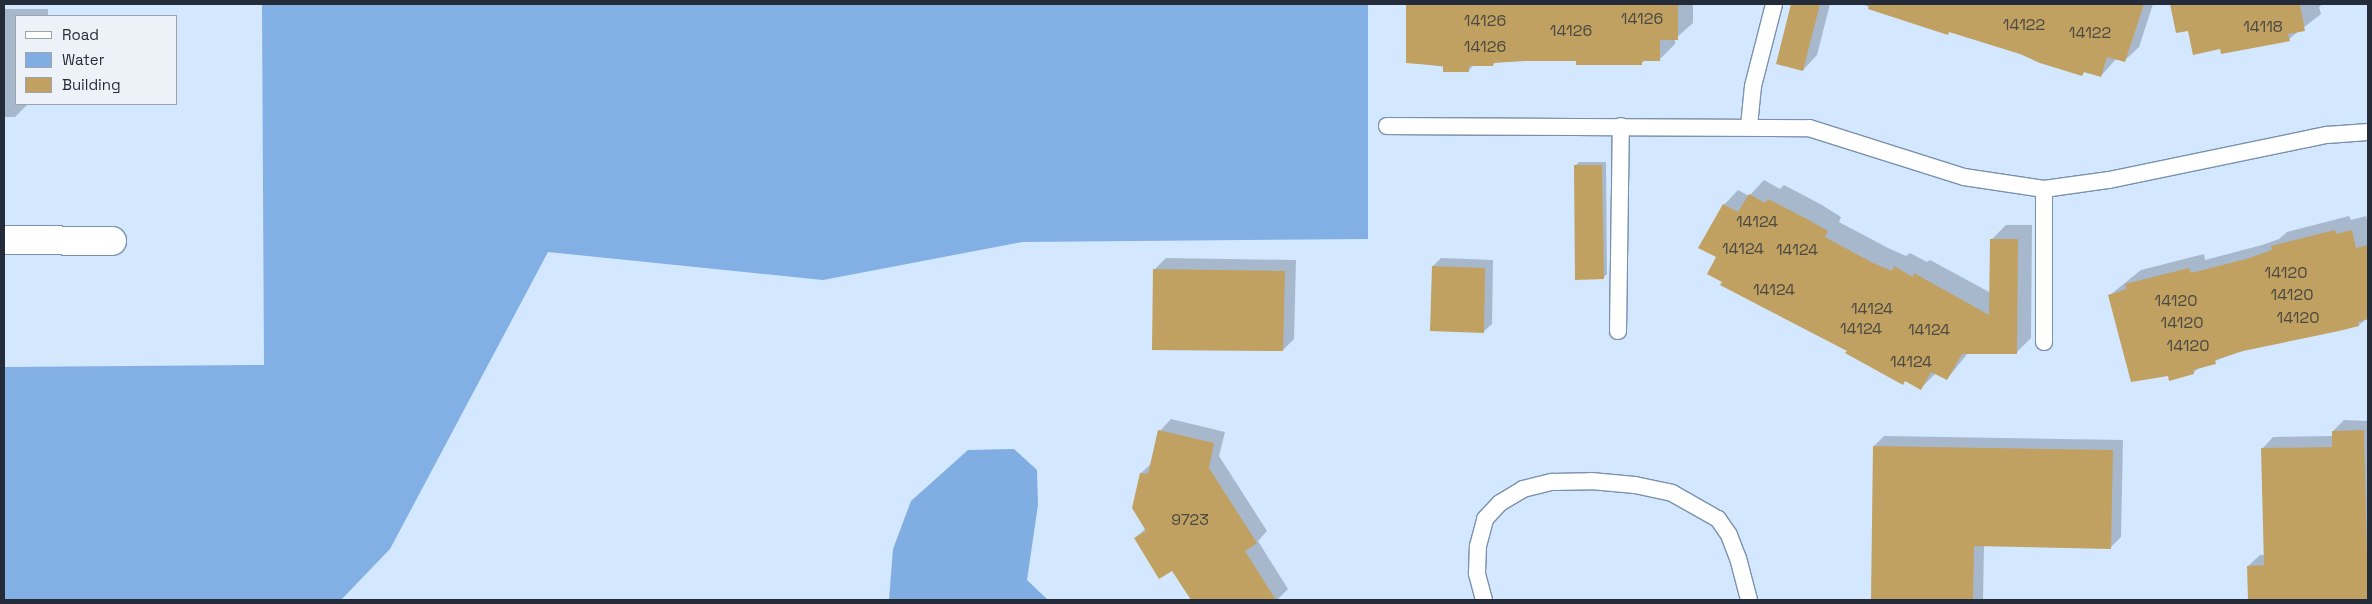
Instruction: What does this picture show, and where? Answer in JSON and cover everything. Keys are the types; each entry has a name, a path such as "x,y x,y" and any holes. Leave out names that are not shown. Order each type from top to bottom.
{"street":[{"path":"4,240 112,241"}],"lane":[{"path":"1749,126 1752,86 1774,4"},
{"path":"1387,126 1749,126 1829,132 1964,177 2044,189 2072,187 2327,135 2368,132"},
{"path":"1618,331 1621,126"},
{"path":"2044,189 2044,342"},
{"path":"1484,600 1477,573 1478,546 1485,519 1500,503 1523,489 1552,482 1591,481 1635,485 1672,493 1718,519 1729,535 1738,558 1749,600"}],"shaded area":[{"path":"262,4 1368,4 1368,239 1022,242 823,280 548,252 390,549 341,600 4,600 4,367 264,365"}],"water":[{"path":"1014,449 1037,470 1038,505 1027,580 1048,600 889,600 893,549 911,501 968,450"}],"building":[{"path":"1406,4 1678,4 1678,40 1660,40 1660,61 1642,61 1642,65 1576,65 1576,61 1523,61 1493,63 1493,66 1469,66 1469,72 1443,72 1443,66 1406,63"},
{"path":"1791,4 1820,4 1803,71 1776,64"},
{"path":"1869,4 2144,4 2125,62 2107,57 2101,77 2084,72 2082,76 1949,32 1948,35 1868,9"},
{"path":"2170,4 2300,4 2305,31 2288,34 2290,41 2221,54 2220,49 2193,55 2188,31 2176,33"},
{"path":"1574,165 1602,165 1604,279 1575,280"},
{"path":"1749,194 1765,203 1768,199 1807,219 1828,231 1825,237 1873,263 1892,271 1894,266 1913,277 1914,273 1989,315 1990,239 2018,239 2017,354 1962,354 1947,380 1931,372 1921,390 1905,381 1903,385 1845,353 1847,351 1720,285 1722,282 1707,274 1716,257 1698,248 1723,204 1738,212"},
{"path":"2335,230 2336,234 2352,230 2356,248 2368,245 2368,319 2358,322 2359,326 2243,351 2215,360 2216,364 2193,370 2194,374 2169,381 2168,376 2131,382 2108,295 2127,289 2125,284 2189,268 2191,273 2246,259 2272,250 2271,246"},
{"path":"1432,266 1485,268 1484,333 1430,331"},
{"path":"1153,269 1285,271 1283,351 1152,350"},
{"path":"1158,430 1214,443 1209,468 1257,543 1245,551 1276,600 1191,600 1172,571 1159,579 1134,538 1146,531 1132,508 1140,473 1148,474"},
{"path":"2364,430 2368,600 2248,600 2247,566 2264,565 2261,448 2332,447 2332,431"},
{"path":"1873,446 2113,450 2111,549 1974,546 1973,600 1871,600"}]}
